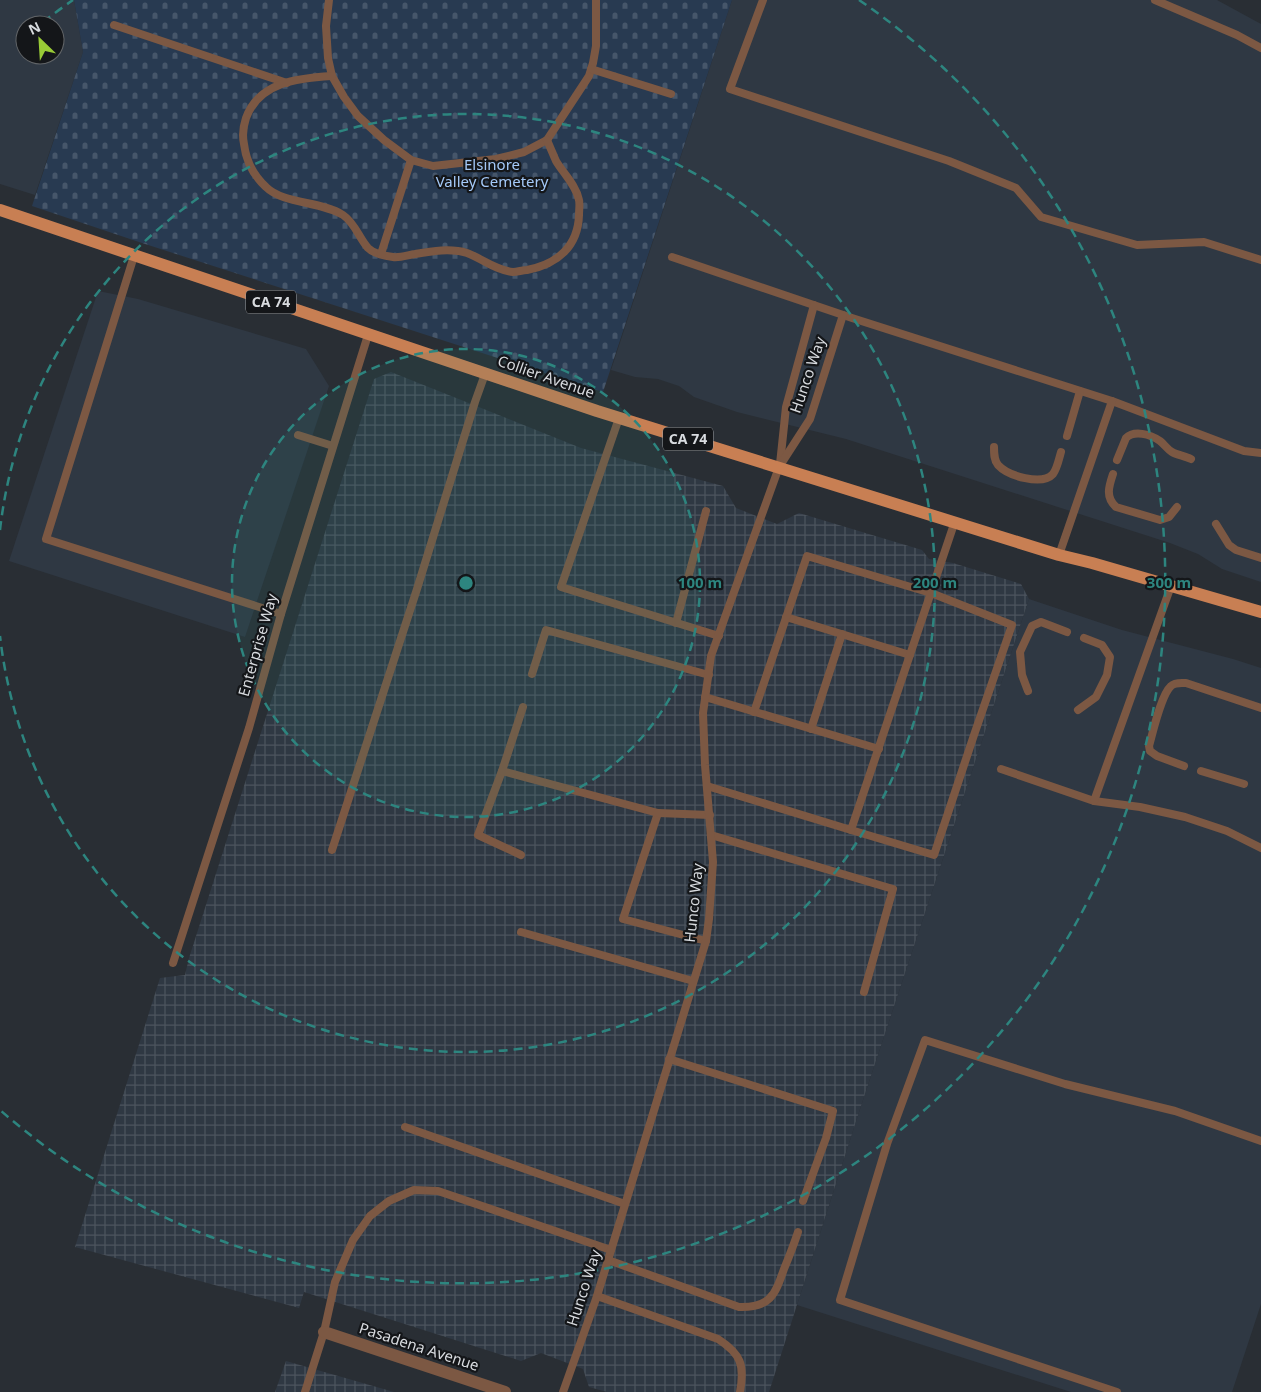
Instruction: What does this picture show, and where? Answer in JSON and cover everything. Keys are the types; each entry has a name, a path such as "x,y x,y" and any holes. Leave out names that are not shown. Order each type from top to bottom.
{"main road":[{"name":"CA 74","path":"0,210 485,374"},
{"name":"Collier Avenue","path":"485,374 619,418"},
{"name":"CA 74","path":"619,418 779,467 954,524 1261,612"}],"street":[{"name":"Pasadena Avenue","path":"324,1332 504,1392"}],"lane":[{"path":"329,0 326,44 332,76 344,97 358,116 384,140 411,160 434,166 496,160 524,152 547,140 589,76 596,46 596,0"},
{"path":"763,0 730,89 949,161 1016,188 1041,217 1137,245 1204,242 1261,260"},
{"path":"1155,0 1237,35 1261,48"},
{"path":"114,26 287,83"},
{"path":"591,69 671,94"},
{"path":"332,76 314,77 287,83 277,86 261,96 250,108 244,125 243,137 246,157 251,168 266,188 279,195 316,204 344,216 369,249 380,254 395,258 438,250 453,250 468,253 497,268 514,272 538,268 555,259 568,249 578,230 579,199 575,189 556,161 547,140"},
{"path":"380,254 411,160"},
{"path":"134,256 46,539 281,614"},
{"path":"672,257 843,315 1112,401 1244,451 1261,453"},
{"name":"Hunco Way","path":"779,467 786,407 814,305"},
{"name":"Hunco Way","path":"563,1392 597,1296 706,941 713,862 703,713 712,656 779,467 810,419 843,315"},
{"name":"Enterprise Way","path":"173,963 249,728 281,614 368,334"},
{"path":"332,850 418,589 485,374"},
{"path":"1067,436 1080,391"},
{"path":"1059,555 1112,401"},
{"path":"619,418 561,587 718,636"},
{"path":"1117,460 1126,438 1136,434 1153,437 1172,452 1191,458"},
{"path":"298,435 333,446"},
{"path":"994,446 994,459 1006,472 1036,480 1044,480 1052,475 1062,452"},
{"path":"1112,474 1109,493 1116,507 1160,520 1169,517 1177,507"},
{"path":"676,623 706,510"},
{"path":"852,830 954,524"},
{"path":"1216,524 1229,545 1236,550 1261,558"},
{"path":"707,786 934,855 1012,626 931,593 807,556 754,712"},
{"path":"1094,801 1171,586"},
{"path":"786,617 910,655"},
{"path":"1028,691 1022,675 1020,652 1032,626 1041,622 1067,632"},
{"path":"532,674 546,630 709,675"},
{"path":"812,729 842,634"},
{"path":"1078,710 1096,697 1108,675 1110,657 1102,645 1084,638"},
{"path":"1184,766 1157,756 1150,751 1149,746 1164,695 1171,685 1186,683 1261,708"},
{"path":"705,697 879,750"},
{"path":"521,855 478,835 523,707"},
{"path":"1001,769 1094,801 1140,807 1185,817 1227,831 1261,848"},
{"path":"1201,770 1244,784"},
{"path":"502,771 658,813 710,815"},
{"path":"658,813 623,919 706,941"},
{"path":"711,836 894,889 864,992"},
{"path":"521,932 693,981"},
{"path":"1117,1392 840,1300 887,1144 925,1040 1065,1084 1174,1111 1261,1141"},
{"path":"670,1059 833,1111 826,1138 803,1201"},
{"path":"405,1126 625,1204"},
{"path":"305,1392 324,1332 335,1282 353,1240 370,1216 389,1201 414,1190 438,1191 611,1250"},
{"path":"608,1260 739,1307 753,1308 767,1301 776,1291 798,1232"},
{"path":"597,1296 718,1339 732,1348 741,1362 742,1380 740,1392"}],"shaded area":[{"path":"0,0 74,0 83,52 35,195 0,184"},
{"path":"732,0 1217,0 1261,24 1261,582 1222,569 1198,554 1170,543 846,439 737,412 694,397 679,386 658,379 635,377 611,370"},
{"path":"98,291 138,299 306,349 329,386 245,637 9,561"},
{"path":"391,372 581,448 723,486 736,508 777,524 799,513 922,550 929,559 953,563 1021,584 1029,599 859,1112 769,1392 607,1392 589,1387 583,1369 541,1353 521,1361 304,1292 299,1308 75,1247 160,978 185,975 374,379"},
{"path":"1029,599 1122,630 1261,668 1261,1304 1232,1392 1071,1392 797,1305"},
{"path":"286,1361 394,1392 275,1392"}],"green space":[{"name":"Elsinore Valley Cemetery","path":"74,0 732,0 603,392 32,206 83,52"}]}
